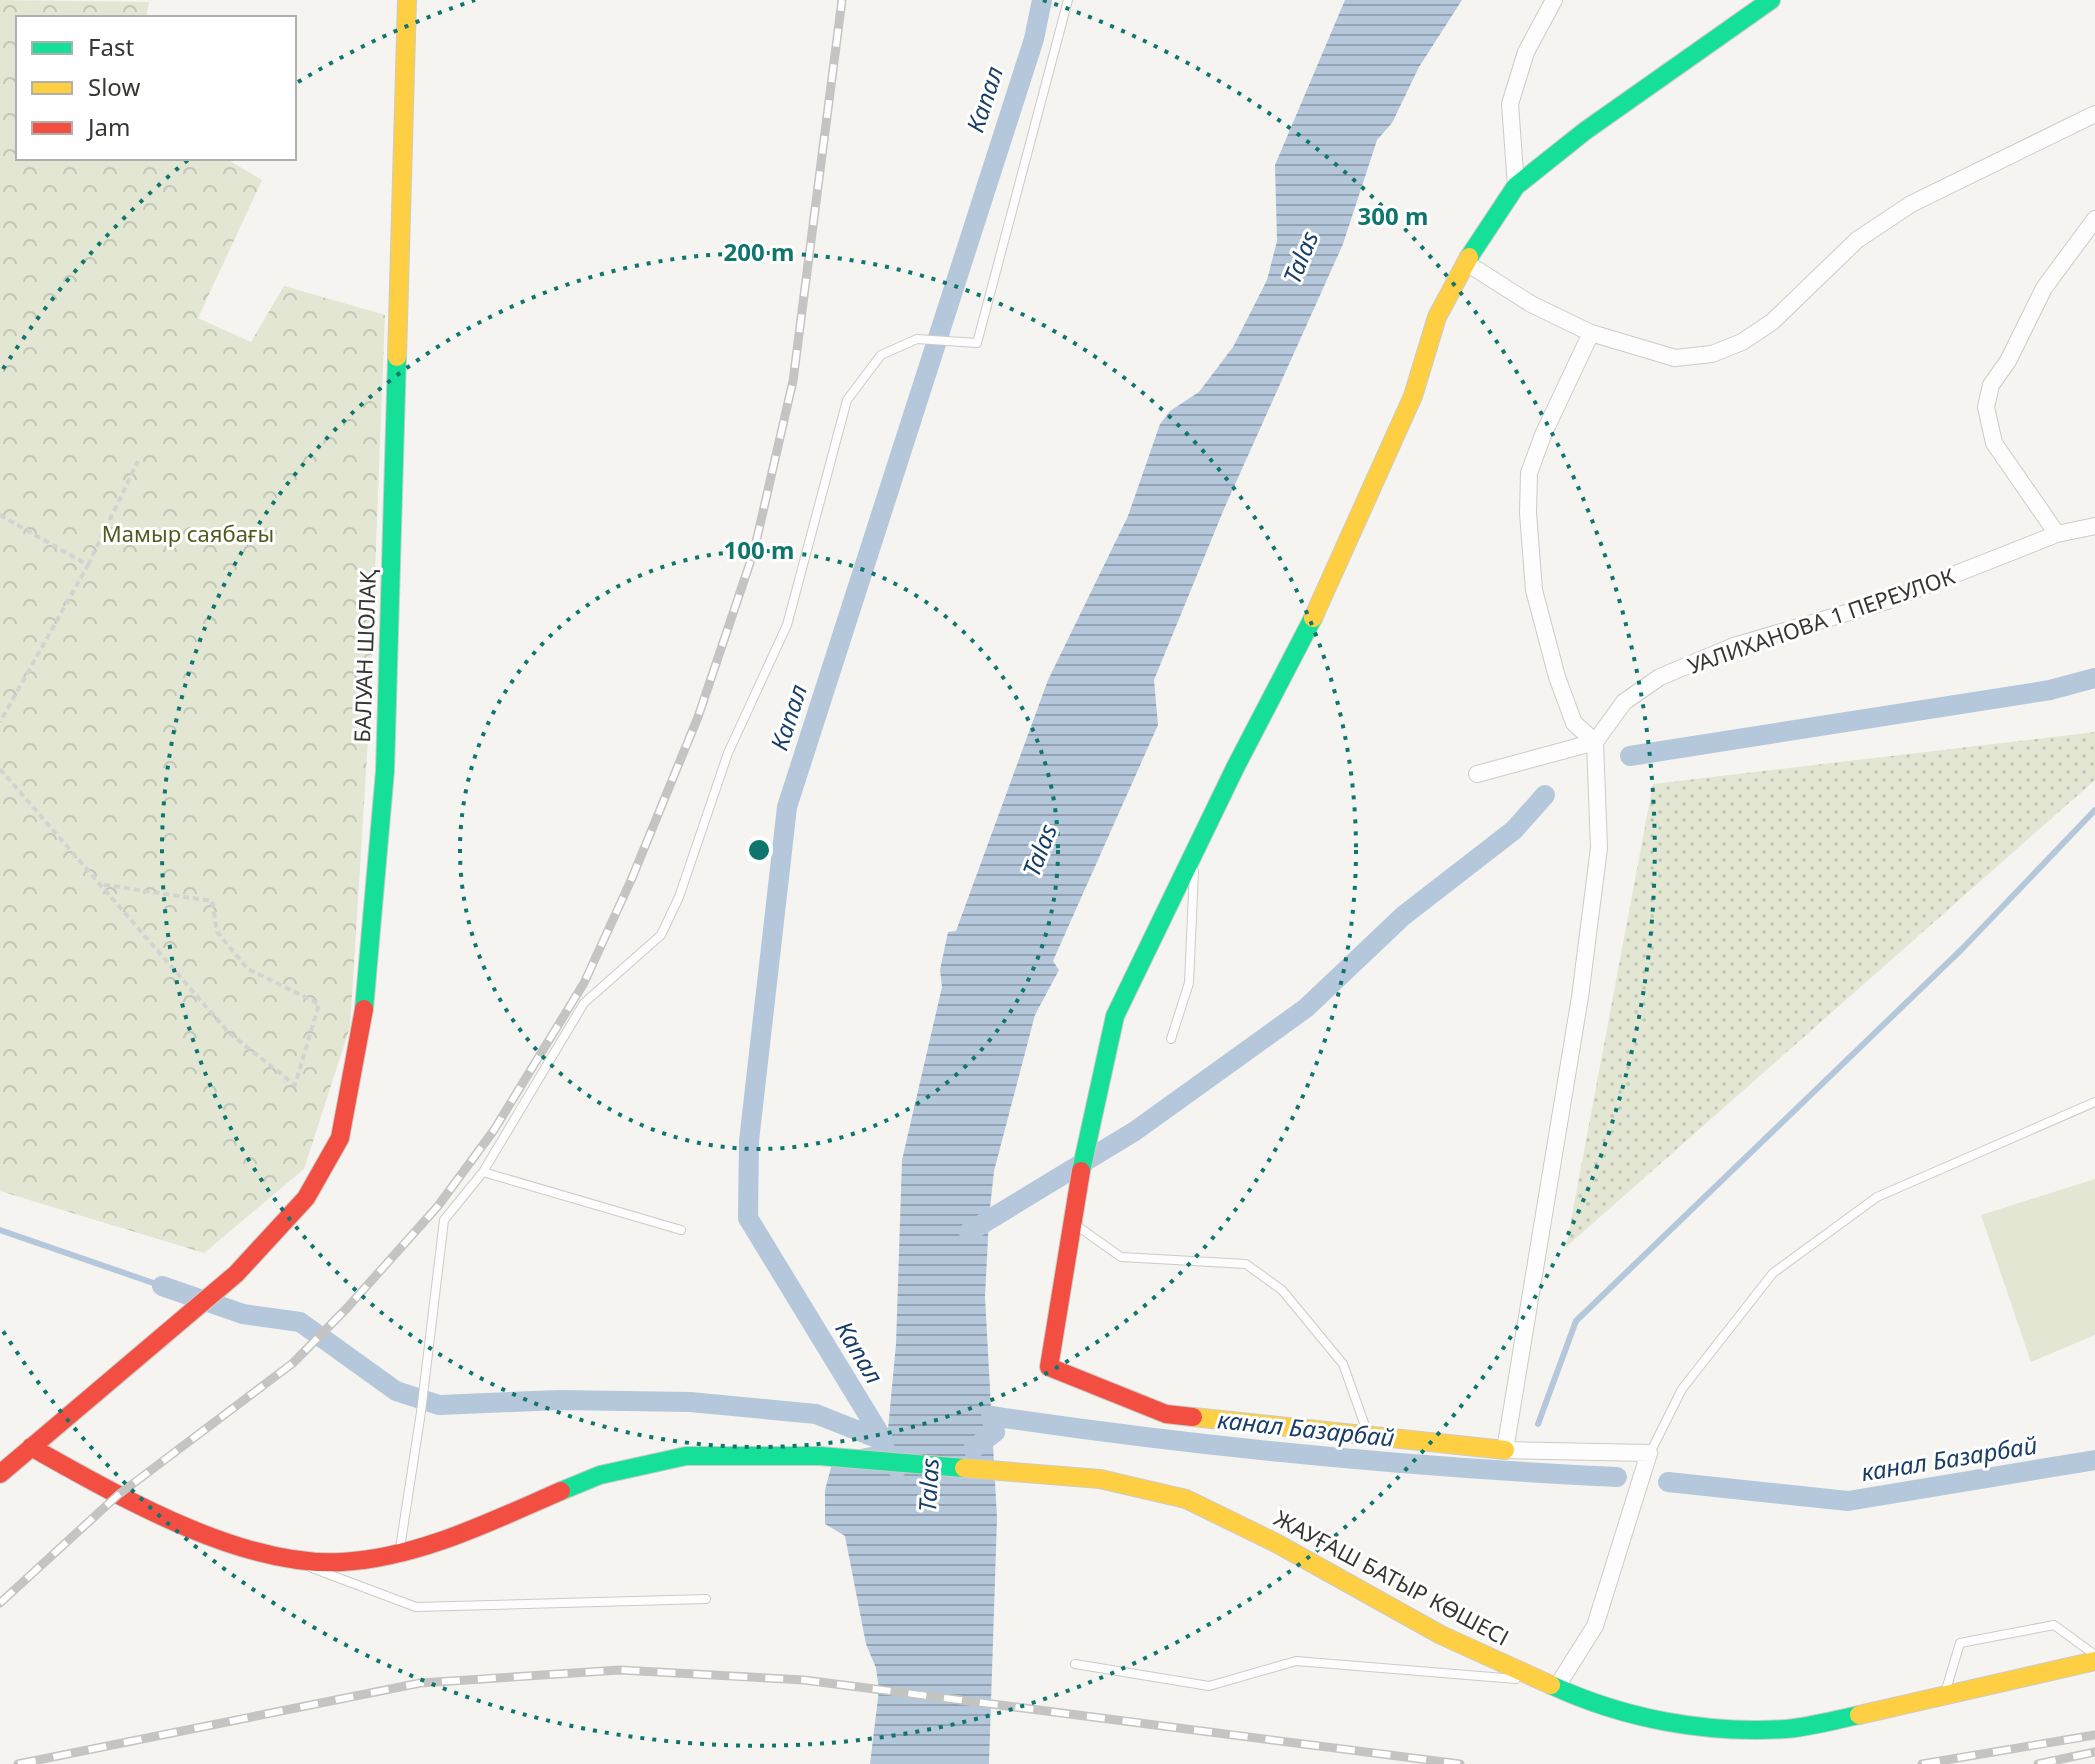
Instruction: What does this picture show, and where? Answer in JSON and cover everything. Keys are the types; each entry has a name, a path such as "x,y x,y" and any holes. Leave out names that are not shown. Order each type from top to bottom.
{"main road":[{"name":"БАЛУАН ШОЛАҚ","path":"31,1447 236,1274 306,1198 340,1138 362,1028 385,771 407,0"},
{"path":"1505,1450 1166,1414 1049,1367 1070,1222 1115,1016 1314,616 1413,396 1437,317 1465,262 1516,186 1585,131 1771,0"},
{"path":"0,1474 31,1447 118,1495 208,1535 281,1557 341,1562 400,1553"},
{"name":"ЖАУҒАШ БАТЫР КӨШЕСІ","path":"400,1553 486,1523 600,1475 686,1456 820,1456 1042,1472 1100,1479 1186,1499 1276,1543 1441,1635 1548,1684 1640,1716 1714,1731 1789,1729 1944,1697 2095,1658"}],"street":[{"path":"1516,186 1510,104 1526,52 1554,0"},
{"path":"1465,262 1531,304 1591,333 1675,358 1712,354 1742,342 1772,322 1857,240 1911,204 2095,114"},
{"path":"2057,534 1994,443 1986,407 1991,385 2008,361 2044,288 2095,219"},
{"path":"1548,1684 1595,1626 1649,1453 1505,1450 1577,1012 1599,848 1595,742 1574,723 1557,677 1534,590 1528,513 1529,473 1591,333"},
{"name":"УАЛИХАНОВА 1 ПЕРЕУЛОК","path":"1595,742 1624,702 1660,677 1734,646 1887,601 2057,534 2095,526"},
{"path":"1477,774 1595,742"}],"lane":[{"path":"400,1553 444,1220 483,1172 584,1003 661,935 679,897 728,753 787,625 847,400 881,355 917,339 977,343 1068,0"},
{"path":"1171,1039 1189,983 1194,853"},
{"path":"1649,1453 1682,1389 1773,1273 1877,1197 2095,1102"},
{"path":"483,1172 681,1230"},
{"path":"1070,1222 1121,1257 1246,1264 1282,1290 1343,1364 1368,1435"},
{"path":"281,1557 416,1607 706,1599"},
{"path":"1944,1697 1960,1643 2054,1625 2095,1658"},
{"path":"1075,1664 1209,1686 1296,1661 1548,1684"}],"path":[{"path":"0,722 88,565 138,461"},
{"path":"0,515 88,565"},
{"path":"0,769 99,884 228,1032 295,1085 319,1004 248,969 217,932 212,901 99,884"}],"green space":[{"name":"Мамыр саябағы","path":"0,0 149,2 146,16 16,16 16,160 228,160 262,180 198,318 251,342 284,286 385,315 369,723 350,1027 304,1169 204,1253 0,1191"},
{"path":"2095,732 2095,780 1566,1247 1653,784"},
{"path":"2095,1179 2095,1335 2031,1362 1981,1215"}],"water":[{"name":"Talas","path":"1345,0 1462,0 1419,67 1392,123 1377,140 1343,244 1224,509 1154,680 1158,725 1053,961 1059,970 1035,1015 994,1171 989,1218 985,1297 997,1518 989,1764 870,1764 879,1690 876,1668 866,1644 845,1536 825,1524 825,1490 833,1460 844,1452 882,1445 887,1440 896,1344 902,1160 942,987 940,970 948,932 956,931 1048,680 1128,516 1160,424 1170,411 1199,392 1233,347 1267,280 1277,241 1275,165"}],"waterway":[{"name":"Капал","path":"884,1441 748,1218 749,1141 787,807 1034,39 1042,0"},
{"path":"1630,756 2050,690 2095,678"},
{"path":"969,1232 1135,1131 1306,1008 1403,916 1514,830 1545,795"},
{"path":"1538,1424 1576,1321 1962,949 2095,810"},
{"path":"0,1230 162,1286"},
{"path":"162,1286 243,1314 300,1322 396,1391 439,1405 559,1400 690,1402 816,1414 884,1441 882,1445 897,1468"},
{"name":"канал Базарбай","path":"973,1449 995,1432 991,1416 1303,1454 1459,1468 1617,1477"},
{"name":"канал Базарбай","path":"1668,1482 1848,1501 2095,1460"}],"railway":[{"path":"0,1603 118,1495 293,1363 347,1308 438,1206 494,1130 584,983 632,878 698,717 754,551 793,381 842,0"},
{"path":"18,1764 420,1683 620,1670 804,1680 1460,1764"},
{"path":"1922,1764 2095,1735"},
{"path":"2038,1764 2095,1752"}],"traffic: fast":[{"path":"1469,257 1516,186 1585,131 1771,0"},
{"path":"364,1009 385,771 397,357"},
{"path":"1081,1171 1115,1016 1236,766 1313,618"},
{"path":"561,1491 600,1475 686,1456 820,1456 964,1468"},
{"path":"1551,1685 1636,1715 1726,1729 1786,1729 1859,1715"}],"traffic: slow":[{"path":"397,357 407,0"},
{"path":"1313,618 1413,396 1437,317 1469,257"},
{"path":"1193,1417 1505,1450"},
{"path":"964,1468 1100,1479 1186,1499 1276,1543 1441,1635 1551,1685"},
{"path":"1859,1715 2095,1661"}],"traffic: jam":[{"path":"0,1474 236,1274 306,1198 340,1138 364,1009"},
{"path":"1081,1171 1049,1367 1166,1414 1193,1417"},
{"path":"31,1447 181,1525 222,1541 303,1561 370,1559 426,1546 561,1491"}]}
